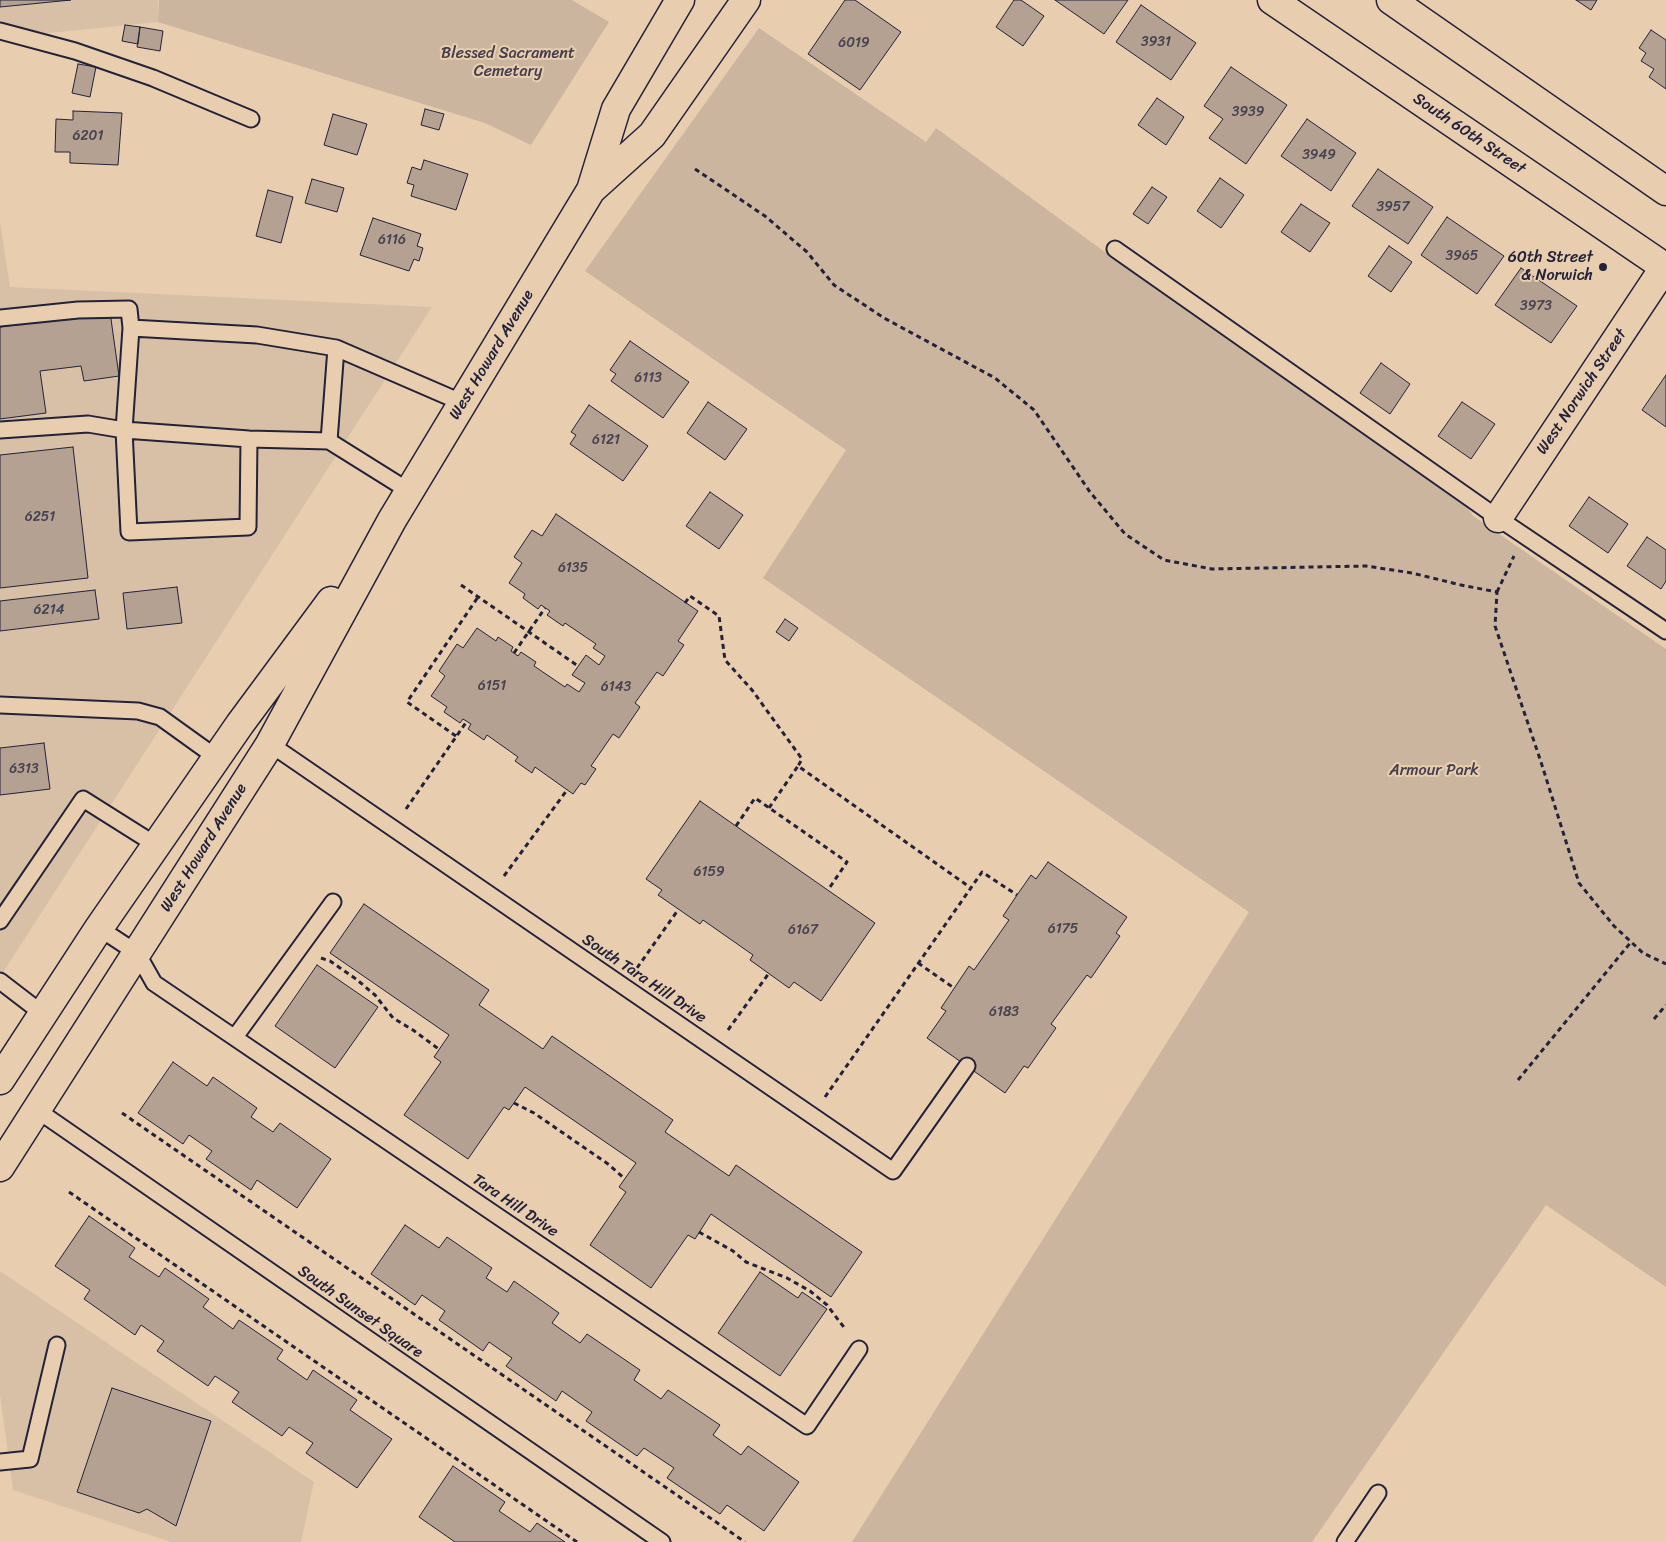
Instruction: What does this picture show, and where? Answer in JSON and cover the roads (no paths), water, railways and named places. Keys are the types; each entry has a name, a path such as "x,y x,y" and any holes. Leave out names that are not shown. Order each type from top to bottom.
{"street":[{"name":"West Howard Avenue","path":"0,1167 270,744 392,520 591,190 616,110 680,0"},
{"name":"West Howard Avenue","path":"591,190 652,135 746,0"},
{"name":"South 60th Street","path":"1272,0 1666,267"},
{"path":"1391,0 1666,191"},
{"name":"West Norwich Street","path":"1498,518 1666,267"},
{"name":"West Howard Avenue","path":"0,1080 99,928 240,724 392,520"}],"lane":[{"path":"0,31 92,57 153,78 251,118"},
{"path":"1115,249 1498,518 1666,632"},
{"path":"0,318 78,310 129,309 131,328 124,430 129,532 248,527 249,439"},
{"path":"131,328 257,335 336,348 463,403"},
{"path":"328,441 336,348"},
{"path":"0,430 88,424 124,430 249,439 328,441 409,491"},
{"path":"0,705 138,711 160,717 217,758"},
{"name":"South Tara Hill Drive","path":"270,744 893,1171 967,1066"},
{"path":"0,921 83,799 156,845"},
{"path":"235,1037 333,902"},
{"path":"99,928 137,952"},
{"name":"Tara Hill Drive","path":"137,952 154,982 807,1426 860,1348"},
{"path":"0,981 43,1014"},
{"name":"South Sunset Square","path":"37,1110 662,1542"},
{"path":"0,1462 30,1459 57,1345"},
{"path":"1345,1542 1378,1493"}],"place":[{"name":"60th Street & Norwich","path":"1603,267"}],"park label":[{"name":"Blessed Sacrament Cemetary","path":"508,63"},
{"name":"Armour Park","path":"1434,771"}]}
